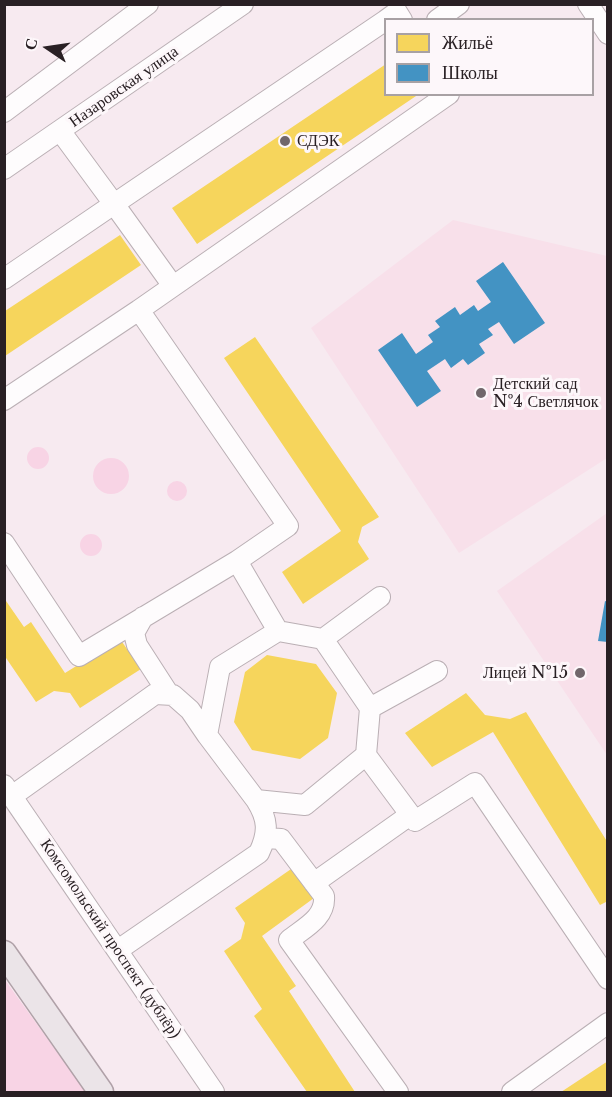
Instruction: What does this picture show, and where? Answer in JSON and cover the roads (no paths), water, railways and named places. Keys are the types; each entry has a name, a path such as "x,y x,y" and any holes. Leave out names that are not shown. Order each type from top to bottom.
{"main road":[{"path":"4,953 101,1092"}],"street":[{"path":"4,112 148,4"},
{"name":"Назаровская улица","path":"6,165 61,132 243,4"},
{"path":"440,18 459,4"},
{"path":"588,4 608,34"},
{"path":"4,279 384,20"},
{"path":"4,400 139,310 446,96"},
{"path":"61,132 173,286"},
{"path":"4,543 79,656 237,561 288,526 139,310"},
{"path":"237,561 278,631"},
{"path":"324,639 380,597"},
{"path":"117,950 259,853 266,838 266,816 256,800 190,710 168,693 137,645 134,633 143,617"},
{"path":"207,735 220,667 278,631 324,639 370,708 366,755 415,821 476,783 608,979"},
{"path":"370,708 437,671"},
{"path":"8,790 28,783 155,694 168,693"},
{"path":"256,800 305,805 366,755"},
{"name":"Комсомольский проспект (дублёр)","path":"8,790 214,1092"},
{"path":"314,883 410,815"},
{"path":"266,838 280,839 324,896 325,907 321,914 289,940 398,1092"},
{"path":"512,1092 608,1023"}],"place":[{"name":"СДЭК","path":"285,141"},
{"name":"Детский сад №4 Светлячок","path":"481,393"},
{"name":"Лицей №15","path":"580,673"}]}
